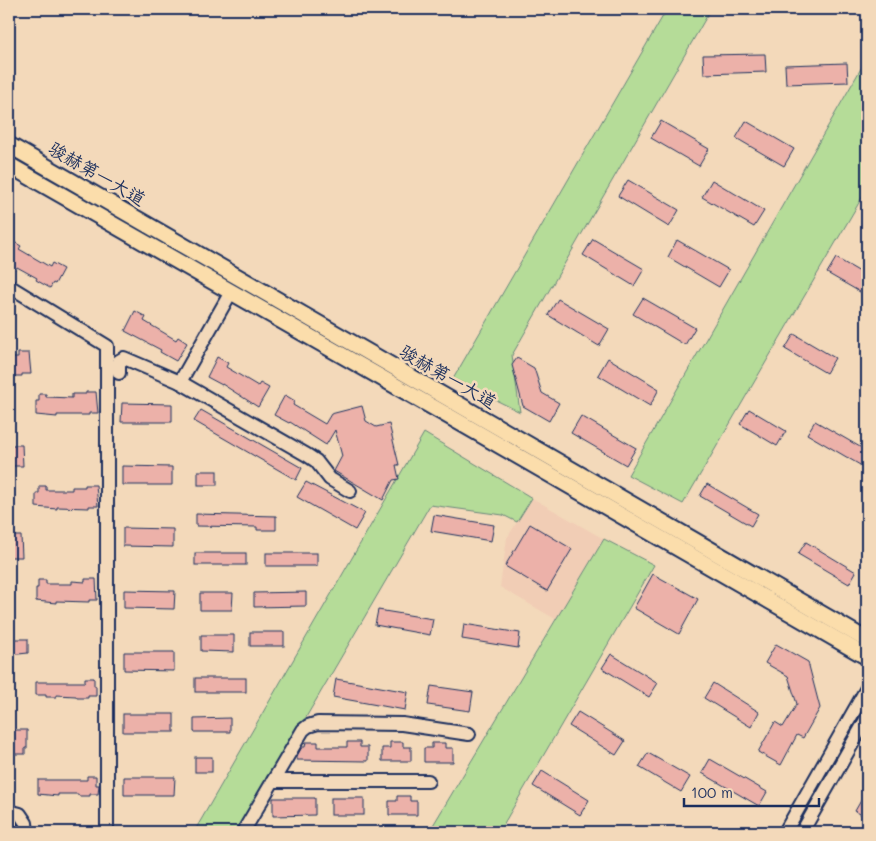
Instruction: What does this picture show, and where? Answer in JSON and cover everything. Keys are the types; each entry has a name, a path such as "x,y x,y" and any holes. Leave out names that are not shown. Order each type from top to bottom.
{"main road":[{"name":"骏赫第一大道","path":"9,146 867,640"},
{"name":"骏赫第一大道","path":"9,165 867,657"}],"street":[{"path":"9,286 107,346 107,832"},
{"path":"180,382 231,292"},
{"path":"119,373 119,361 124,358 180,382 307,455 316,461 330,479 350,491"},
{"path":"785,832 867,688"},
{"path":"802,832 867,718"},
{"path":"243,832 303,730 314,723 402,724 469,734"},
{"path":"273,781 428,781"},
{"path":"9,811 20,814 26,823 27,832"}],"shaded area":[{"path":"532,498 604,539 557,620 500,587 507,538"}],"green space":[{"path":"667,9 711,9 512,355 520,412 453,379"},
{"path":"867,58 867,189 683,504 628,475"},
{"path":"424,433 532,498 517,522 503,515 430,505 239,832 194,832"},
{"path":"604,539 654,565 499,832 429,832"}],"building":[{"path":"765,54 766,72 704,74 703,55"},
{"path":"847,63 848,82 786,84 785,65"},
{"path":"661,121 709,149 699,166 651,138"},
{"path":"746,121 794,149 784,166 736,138"},
{"path":"628,180 679,210 669,227 618,196"},
{"path":"712,180 764,211 754,227 702,197"},
{"path":"9,239 21,246 19,249 50,267 52,263 63,269 55,284 53,283 50,288 36,280 37,278 17,267 16,269 9,265"},
{"path":"593,239 644,269 634,286 583,255"},
{"path":"677,240 729,270 719,287 668,257"},
{"path":"836,258 867,276 867,296 827,273"},
{"path":"643,298 695,328 685,345 633,314"},
{"path":"558,299 609,329 599,346 548,315"},
{"path":"135,311 146,317 144,321 176,340 178,337 187,343 176,361 160,352 161,350 125,331"},
{"path":"794,334 835,358 826,373 785,349"},
{"path":"18,353 29,353 31,374 9,376 9,358 18,358"},
{"path":"217,357 228,363 226,367 258,386 260,383 269,388 258,407 222,384 207,377"},
{"path":"517,358 534,368 542,393 559,403 549,421 523,406 512,365"},
{"path":"608,358 659,389 650,406 598,375"},
{"path":"86,392 96,392 98,413 89,413 89,415 57,415 57,417 36,415 36,401 39,401 39,394 46,394 46,397 72,398 72,394 86,394"},
{"path":"285,395 295,401 293,405 325,424 331,414 362,406 366,421 376,427 389,424 399,465 396,465 399,479 393,480 383,500 334,471 342,456 335,430 326,445 290,422 274,415"},
{"path":"122,403 172,404 172,422 121,422"},
{"path":"749,409 786,431 777,446 740,424"},
{"path":"201,410 302,468 296,480 194,421"},
{"path":"581,416 636,448 626,465 571,433"},
{"path":"815,421 867,451 867,469 807,434"},
{"path":"11,445 22,445 23,466 9,466"},
{"path":"122,466 172,467 172,485 122,485"},
{"path":"198,471 217,471 217,485 198,485"},
{"path":"306,482 365,513 355,530 297,497"},
{"path":"707,484 758,514 751,526 700,496"},
{"path":"85,485 96,485 98,506 89,506 89,508 57,507 57,509 36,507 36,493 39,493 39,486 46,486 46,490 72,490 72,487 85,487"},
{"path":"196,514 276,516 276,530 257,530 257,527 196,526"},
{"path":"434,515 494,525 491,541 431,531"},
{"path":"530,524 572,549 547,591 505,566"},
{"path":"123,528 173,529 173,547 123,546"},
{"path":"10,536 21,536 22,557 9,557"},
{"path":"806,542 856,572 849,584 798,554"},
{"path":"195,553 246,553 246,565 195,565"},
{"path":"266,553 317,553 317,566 266,566"},
{"path":"653,574 698,599 679,634 634,608"},
{"path":"85,579 96,579 97,600 89,600 89,602 56,601 56,603 36,601 38,580 46,580 46,584 72,584 72,581 85,582"},
{"path":"124,590 175,591 174,609 124,608"},
{"path":"306,592 306,606 254,607 254,593"},
{"path":"200,593 233,593 232,610 200,610"},
{"path":"378,610 433,619 430,635 375,625"},
{"path":"464,624 520,633 518,648 462,639"},
{"path":"250,632 284,632 284,646 250,646"},
{"path":"201,635 234,635 234,652 201,651"},
{"path":"9,639 28,639 28,653 9,655"},
{"path":"776,644 808,662 820,708 803,738 797,735 781,765 758,752 775,722 783,727 797,704 788,676 765,663"},
{"path":"124,652 174,652 174,671 124,670"},
{"path":"611,654 658,683 649,697 602,668"},
{"path":"85,678 94,678 96,696 77,698 76,696 56,695 56,697 46,697 46,695 36,695 36,682 85,682"},
{"path":"195,678 246,678 246,692 195,692"},
{"path":"336,679 408,692 405,710 333,697"},
{"path":"713,683 759,712 751,727 704,698"},
{"path":"431,686 473,692 470,711 428,705"},
{"path":"578,712 625,741 616,755 569,726"},
{"path":"123,714 174,714 174,732 123,732"},
{"path":"230,718 230,732 194,732 194,719"},
{"path":"13,730 27,730 25,754 9,754 9,738 13,738"},
{"path":"306,742 318,742 318,747 347,747 347,742 360,742 360,747 368,747 368,761 297,760 297,756 302,747 305,747"},
{"path":"390,742 403,742 403,747 411,747 411,761 382,761 382,748 390,748"},
{"path":"432,743 445,743 445,748 453,748 453,762 424,762 424,748 432,748"},
{"path":"648,753 690,777 681,792 639,767"},
{"path":"195,757 212,757 212,772 195,772"},
{"path":"710,759 767,792 759,806 702,773"},
{"path":"542,771 589,800 580,815 533,786"},
{"path":"87,776 96,776 96,785 99,785 98,794 79,796 78,794 58,794 58,796 38,794 38,780 87,780"},
{"path":"124,777 175,777 174,795 124,795"},
{"path":"867,790 867,818 855,811"},
{"path":"397,796 410,796 410,801 417,801 417,815 389,815 389,801 397,801"},
{"path":"273,798 315,798 315,815 273,816"},
{"path":"331,798 364,798 364,815 331,815"},
{"path":"9,824 17,824 19,832 9,832"}]}
